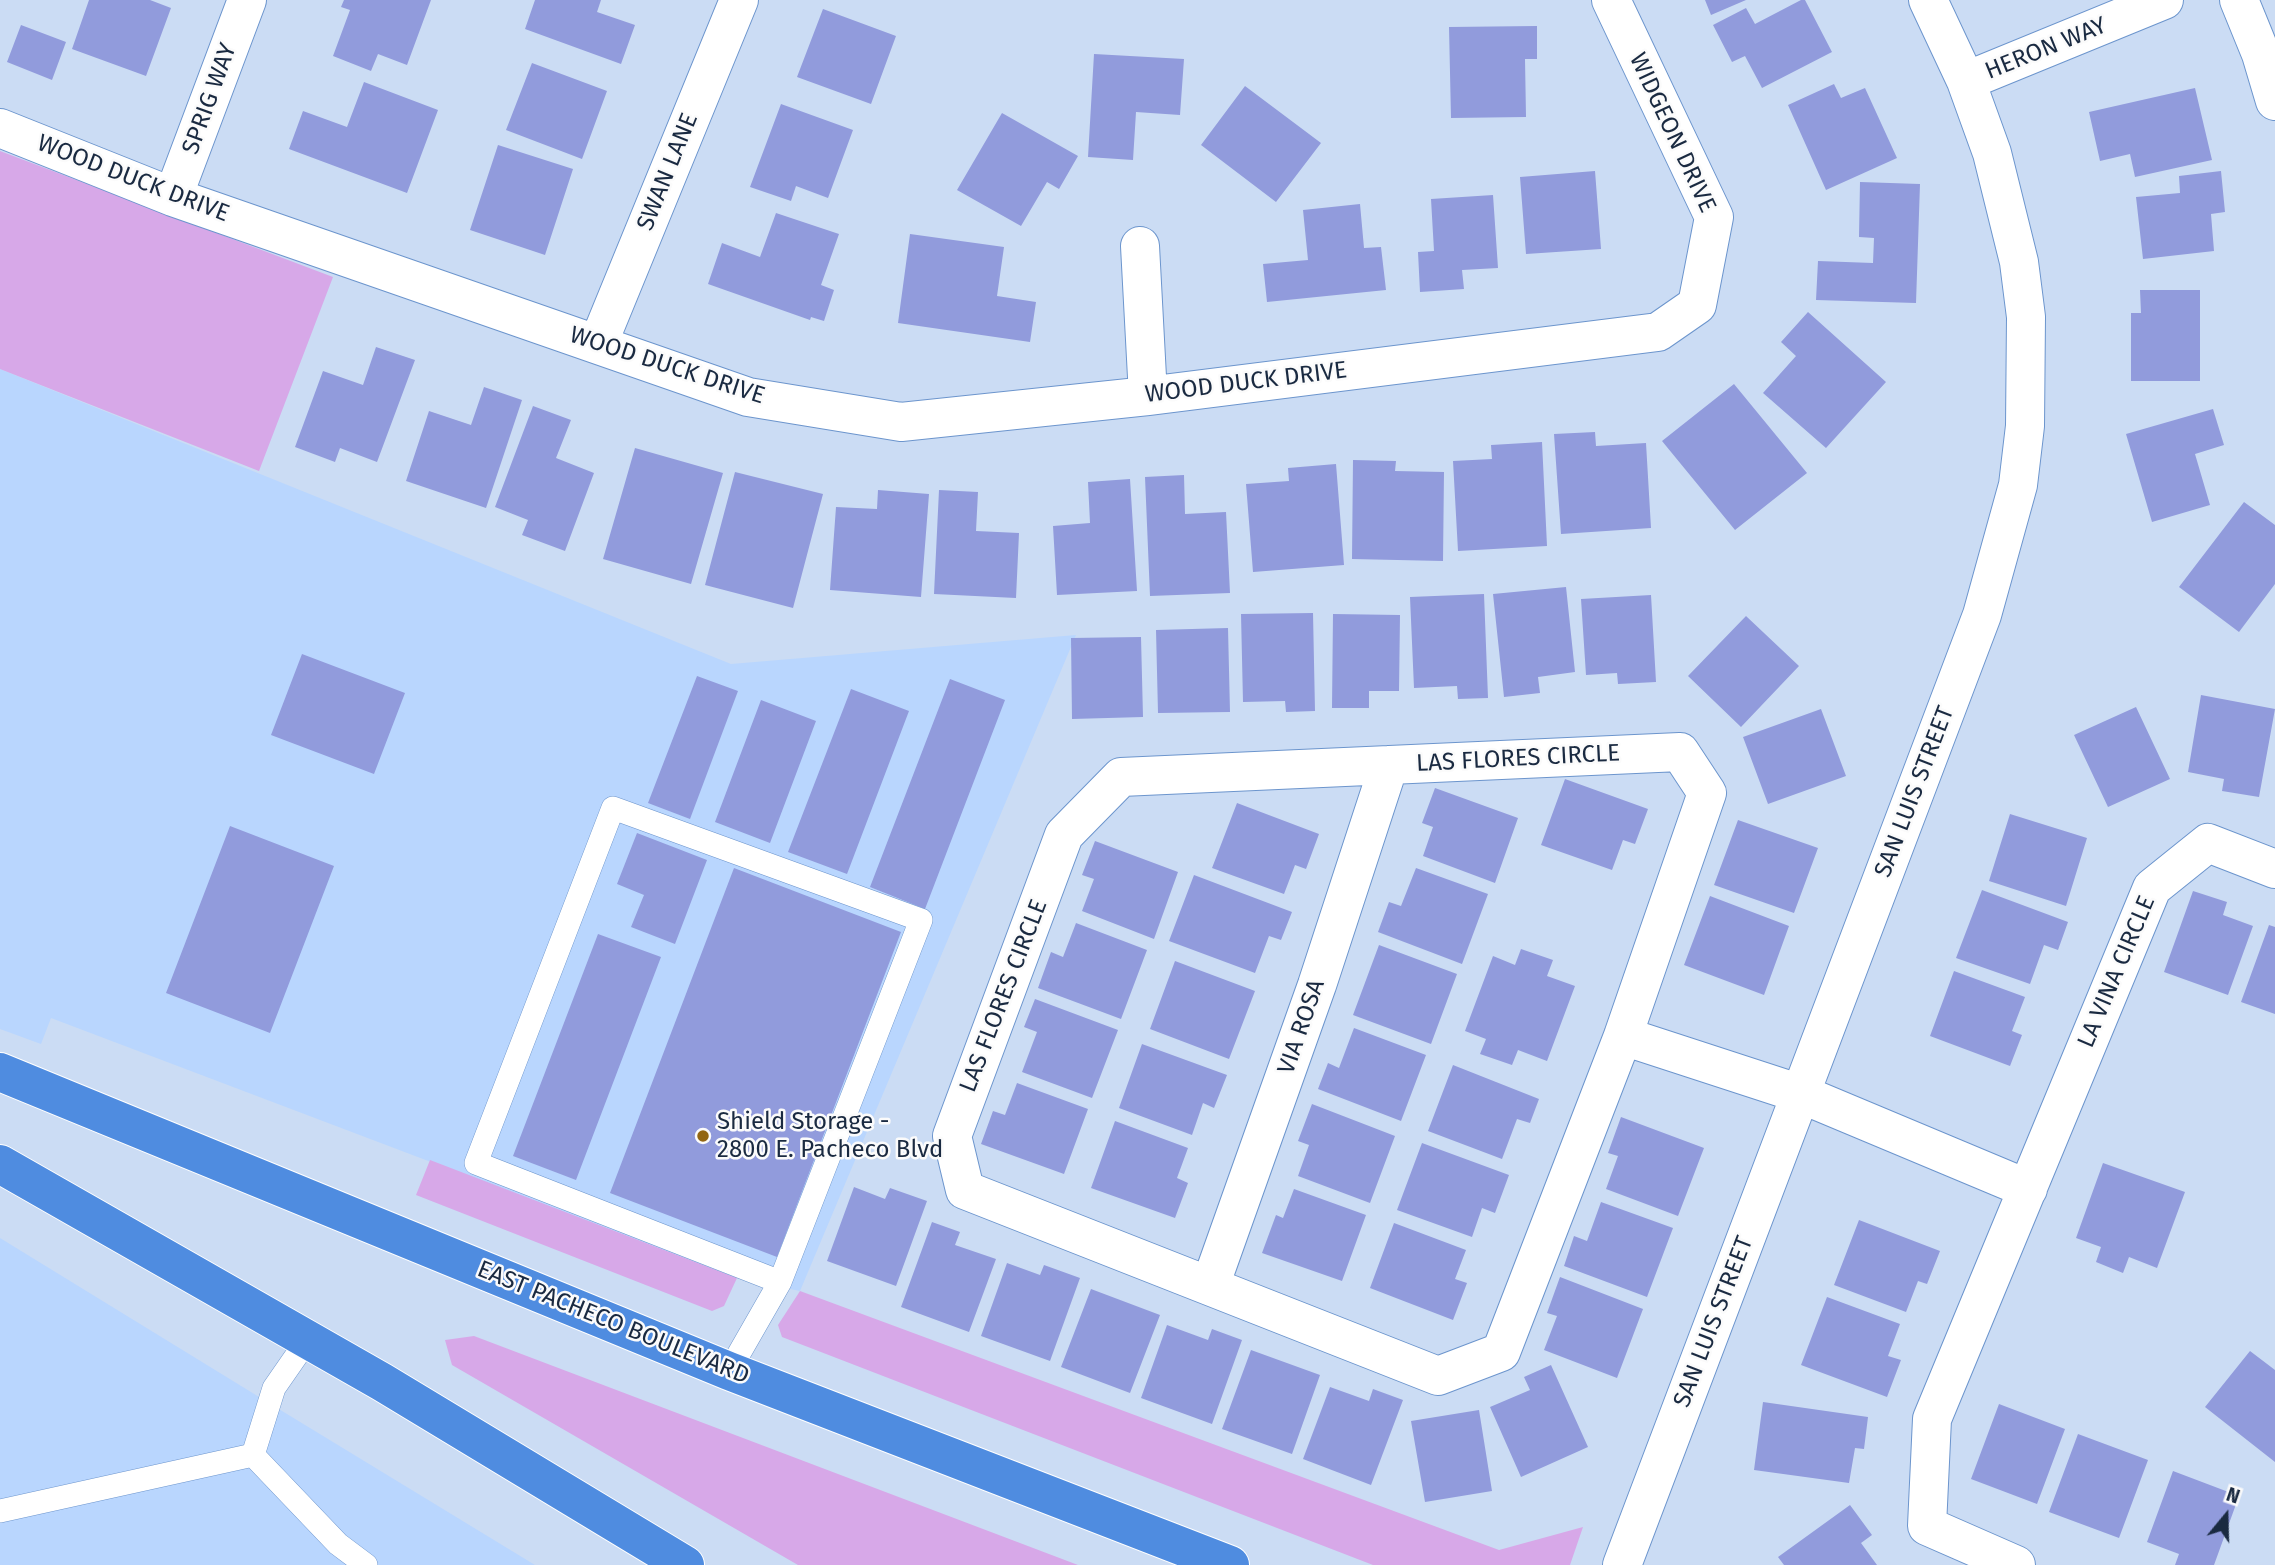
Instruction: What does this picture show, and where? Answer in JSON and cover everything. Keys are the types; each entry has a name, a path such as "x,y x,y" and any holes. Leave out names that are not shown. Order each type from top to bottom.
{"highway":[{"name":"EAST PACHECO BOULEVARD","path":"0,1072 729,1371 1230,1565"},
{"path":"0,1164 307,1339 685,1565"}],"street":[{"name":"SPRIG WAY","path":"173,197 247,0"},
{"name":"SWAN LANE","path":"598,344 739,0"},
{"name":"WIDGEON DRIVE","path":"1611,0 1714,218 1697,306 1658,332"},
{"name":"SAN LUIS STREET","path":"1622,1565 1982,615 2018,485 2025,426 2026,317 2007,209 1992,153 1966,82 1928,0"},
{"name":"HERON WAY","path":"1966,82 2164,0"},
{"path":"2238,0 2261,54 2275,101"},
{"name":"WOOD DUCK DRIVE","path":"0,128 173,197 748,397 901,422 1148,396 1658,332"},
{"path":"1140,246 1148,396"},
{"name":"LAS FLORES CIRCLE","path":"1680,752 1707,793 1623,1036 1501,1352 1438,1376 965,1190 952,1136 1064,835 1121,777 1680,752"},
{"name":"VIA ROSA","path":"1210,1286 1317,985 1389,765"},
{"name":"LA VINA CIRCLE","path":"2016,1565 1927,1526 1932,1419 2152,888 2208,843 2275,869"},
{"path":"1623,1036 1801,1094 2028,1189"}],"lane":[{"path":"729,1371 780,1282 922,920 613,808 476,1163 780,1282"},
{"path":"253,1455 274,1388 307,1339"},
{"path":"0,1511 253,1455"},
{"path":"253,1455 338,1544 366,1565"}],"shaded area":[{"path":"0,151 333,277 259,471 0,369"},
{"path":"0,369 731,664 1076,635 800,1291 737,1278 51,1018 41,1044 0,1029"},
{"path":"430,1160 737,1278 724,1306 712,1311 416,1195"},
{"path":"0,1238 264,1400 535,1565 0,1565"},
{"path":"800,1291 1499,1550 1583,1527 1570,1565 1373,1565 782,1337 778,1325"},
{"path":"474,1336 1078,1565 798,1565 452,1365 445,1340"}],"building":[{"path":"89,0 150,0 171,8 146,76 72,49"},
{"path":"344,0 431,0 407,65 378,54 371,71 333,56 350,10 341,7"},
{"path":"535,0 601,0 597,12 635,25 621,64 525,29"},
{"path":"1705,0 1746,0 1711,15"},
{"path":"1805,0 1832,52 1762,88 1745,56 1732,62 1713,25 1746,8 1755,24"},
{"path":"823,9 896,36 871,104 797,77"},
{"path":"21,25 66,42 52,80 7,62"},
{"path":"1537,26 1537,59 1525,59 1526,117 1451,118 1449,27"},
{"path":"1094,54 1184,59 1180,115 1136,112 1133,160 1088,157"},
{"path":"532,63 607,91 582,159 506,130"},
{"path":"364,82 438,110 407,193 289,149 303,111 347,127"},
{"path":"1834,84 1841,98 1865,88 1897,158 1826,190 1788,105"},
{"path":"1245,86 1321,143 1276,202 1201,145"},
{"path":"2195,88 2212,160 2135,177 2130,154 2100,161 2089,112"},
{"path":"781,104 853,130 828,198 796,186 791,201 750,187"},
{"path":"1002,113 1078,156 1059,189 1047,182 1021,226 957,190"},
{"path":"498,145 573,169 545,255 470,230"},
{"path":"1595,171 1601,249 1526,254 1520,177"},
{"path":"2221,171 2225,212 2211,214 2214,251 2143,259 2136,197 2180,193 2179,176"},
{"path":"1860,182 1920,184 1916,303 1816,300 1818,261 1873,263 1874,238 1859,237"},
{"path":"1493,195 1498,268 1462,270 1464,289 1420,292 1418,252 1434,251 1431,199"},
{"path":"1360,204 1364,248 1381,247 1386,290 1267,302 1263,264 1308,260 1303,210"},
{"path":"776,213 839,234 821,285 834,290 824,321 811,317 810,320 708,284 722,243 760,257"},
{"path":"910,234 1004,247 997,296 1036,302 1030,342 898,323"},
{"path":"2140,290 2200,290 2200,381 2131,381 2131,313 2141,313"},
{"path":"1808,312 1886,382 1826,448 1763,393 1796,356 1781,342"},
{"path":"376,347 415,360 377,462 340,448 335,462 295,447 323,371 363,385"},
{"path":"1734,384 1807,473 1735,530 1662,441"},
{"path":"484,387 522,400 486,508 406,481 429,411 471,425"},
{"path":"533,406 571,420 556,458 594,473 565,551 522,535 528,520 495,507"},
{"path":"2213,409 2224,445 2195,454 2210,505 2152,522 2126,434"},
{"path":"1595,432 1596,446 1646,443 1651,528 1561,534 1554,434"},
{"path":"1542,442 1547,546 1458,551 1453,461 1492,459 1491,445"},
{"path":"635,448 723,473 691,584 603,559"},
{"path":"1353,460 1396,461 1395,471 1444,472 1443,561 1352,559"},
{"path":"1336,464 1344,565 1253,572 1246,484 1289,481 1288,468"},
{"path":"735,472 823,494 793,608 705,585"},
{"path":"1184,475 1185,514 1226,512 1230,593 1150,596 1145,477"},
{"path":"1130,479 1137,591 1057,595 1053,526 1090,523 1088,482"},
{"path":"878,490 929,494 921,597 830,590 836,507 877,509"},
{"path":"939,490 978,492 976,531 1019,533 1016,598 934,594"},
{"path":"2244,502 2275,525 2275,584 2239,632 2179,587"},
{"path":"1566,587 1575,672 1538,677 1540,693 1504,697 1493,594"},
{"path":"1484,594 1488,698 1458,699 1457,686 1414,688 1410,597"},
{"path":"1651,595 1656,682 1618,684 1617,673 1586,675 1581,599"},
{"path":"1313,613 1315,711 1286,712 1285,701 1243,702 1241,614"},
{"path":"1333,614 1400,615 1399,691 1369,691 1369,708 1332,708"},
{"path":"1746,616 1799,666 1741,727 1688,676"},
{"path":"1228,628 1230,712 1158,713 1156,630"},
{"path":"1141,637 1143,717 1072,719 1071,638"},
{"path":"302,654 405,693 374,774 271,735"},
{"path":"697,676 738,691 690,819 648,803"},
{"path":"950,679 1005,700 925,909 870,887"},
{"path":"851,689 909,711 847,874 788,852"},
{"path":"2201,695 2275,709 2259,797 2222,791 2224,779 2188,772"},
{"path":"761,700 816,721 770,843 715,822"},
{"path":"2136,707 2170,779 2108,807 2074,735"},
{"path":"1821,709 1846,776 1768,804 1743,737"},
{"path":"1565,779 1648,809 1635,844 1623,840 1612,870 1541,845"},
{"path":"1435,788 1518,818 1495,883 1423,856 1433,827 1422,823"},
{"path":"1237,803 1319,834 1306,869 1295,865 1284,894 1212,868"},
{"path":"2010,814 2087,838 2066,906 1989,881"},
{"path":"1738,820 1818,848 1794,913 1714,885"},
{"path":"230,826 334,866 270,1033 166,993"},
{"path":"637,833 707,860 675,944 631,927 644,895 617,884"},
{"path":"1095,841 1178,872 1154,939 1082,911 1094,879 1082,875"},
{"path":"734,868 901,932 777,1257 610,1193"},
{"path":"1416,868 1488,894 1462,964 1378,932 1389,902 1401,906"},
{"path":"1194,875 1292,912 1281,940 1269,936 1255,973 1169,941"},
{"path":"1982,890 2068,922 2058,950 2044,945 2030,984 1956,958"},
{"path":"2193,891 2227,902 2223,915 2253,926 2228,995 2164,972"},
{"path":"1710,896 1789,926 1764,995 1684,965"},
{"path":"1076,923 1147,950 1121,1019 1038,988 1051,952 1063,957"},
{"path":"2269,925 2275,927 2275,1014 2241,1002"},
{"path":"598,934 661,957 576,1180 513,1156"},
{"path":"1379,945 1457,974 1431,1044 1353,1015"},
{"path":"1521,949 1553,960 1547,976 1575,986 1547,1061 1518,1050 1512,1065 1480,1054 1486,1039 1465,1031 1493,956 1515,965"},
{"path":"1175,961 1255,991 1229,1059 1150,1029"},
{"path":"1954,971 2025,997 2012,1031 2022,1035 2010,1066 1930,1036"},
{"path":"1035,999 1118,1030 1092,1098 1022,1072 1037,1032 1024,1027"},
{"path":"1354,1028 1426,1055 1401,1121 1318,1089 1328,1063 1339,1068"},
{"path":"1142,1044 1227,1075 1214,1108 1203,1103 1192,1135 1119,1108"},
{"path":"1453,1065 1539,1099 1530,1123 1517,1119 1502,1159 1428,1131"},
{"path":"1017,1083 1088,1109 1064,1174 981,1144 993,1111 1005,1115"},
{"path":"1312,1104 1395,1136 1370,1203 1298,1176 1309,1145 1298,1141"},
{"path":"1621,1117 1704,1148 1678,1216 1606,1189 1618,1156 1608,1153"},
{"path":"1115,1121 1188,1148 1177,1178 1188,1183 1175,1218 1091,1188"},
{"path":"1422,1143 1509,1175 1495,1213 1482,1208 1472,1237 1397,1210"},
{"path":"2103,1163 2185,1192 2157,1268 2129,1257 2123,1273 2096,1262 2101,1247 2076,1238"},
{"path":"854,1187 885,1199 890,1188 927,1201 896,1286 827,1261"},
{"path":"1294,1189 1366,1215 1342,1281 1262,1253 1276,1215 1283,1218"},
{"path":"1601,1202 1673,1228 1647,1297 1564,1266 1574,1236 1587,1241"},
{"path":"1859,1220 1940,1251 1927,1284 1918,1281 1906,1312 1834,1285"},
{"path":"932,1222 960,1232 955,1245 996,1259 969,1332 901,1307"},
{"path":"1394,1223 1466,1250 1455,1279 1467,1283 1453,1320 1370,1288"},
{"path":"1007,1263 1040,1275 1044,1265 1080,1278 1050,1361 981,1336"},
{"path":"1560,1277 1643,1309 1617,1378 1544,1350 1557,1316 1547,1313"},
{"path":"1091,1289 1160,1315 1130,1393 1061,1367"},
{"path":"1827,1297 1900,1324 1888,1356 1901,1360 1887,1397 1801,1365"},
{"path":"1167,1325 1208,1340 1212,1329 1242,1340 1212,1424 1141,1398"},
{"path":"1251,1350 1320,1375 1292,1454 1222,1429"},
{"path":"2250,1351 2275,1370 2275,1462 2205,1407"},
{"path":"1551,1365 1588,1447 1521,1477 1490,1407 1530,1390 1524,1377"},
{"path":"1330,1387 1369,1401 1373,1389 1403,1400 1371,1485 1303,1459"},
{"path":"1763,1402 1868,1417 1864,1449 1855,1448 1849,1483 1754,1470"},
{"path":"1999,1404 2065,1429 2037,1504 1971,1479"},
{"path":"1479,1410 1492,1491 1425,1502 1411,1421"},
{"path":"2078,1434 2148,1460 2119,1538 2049,1512"},
{"path":"2173,1471 2239,1496 2214,1565 2175,1565 2179,1554 2147,1542"},
{"path":"1850,1505 1872,1535 1861,1543 1877,1565 1784,1565 1778,1557"}],"place":[{"name":"Shield Storage - 2800 E. Pacheco Blvd","path":"703,1136"}]}
